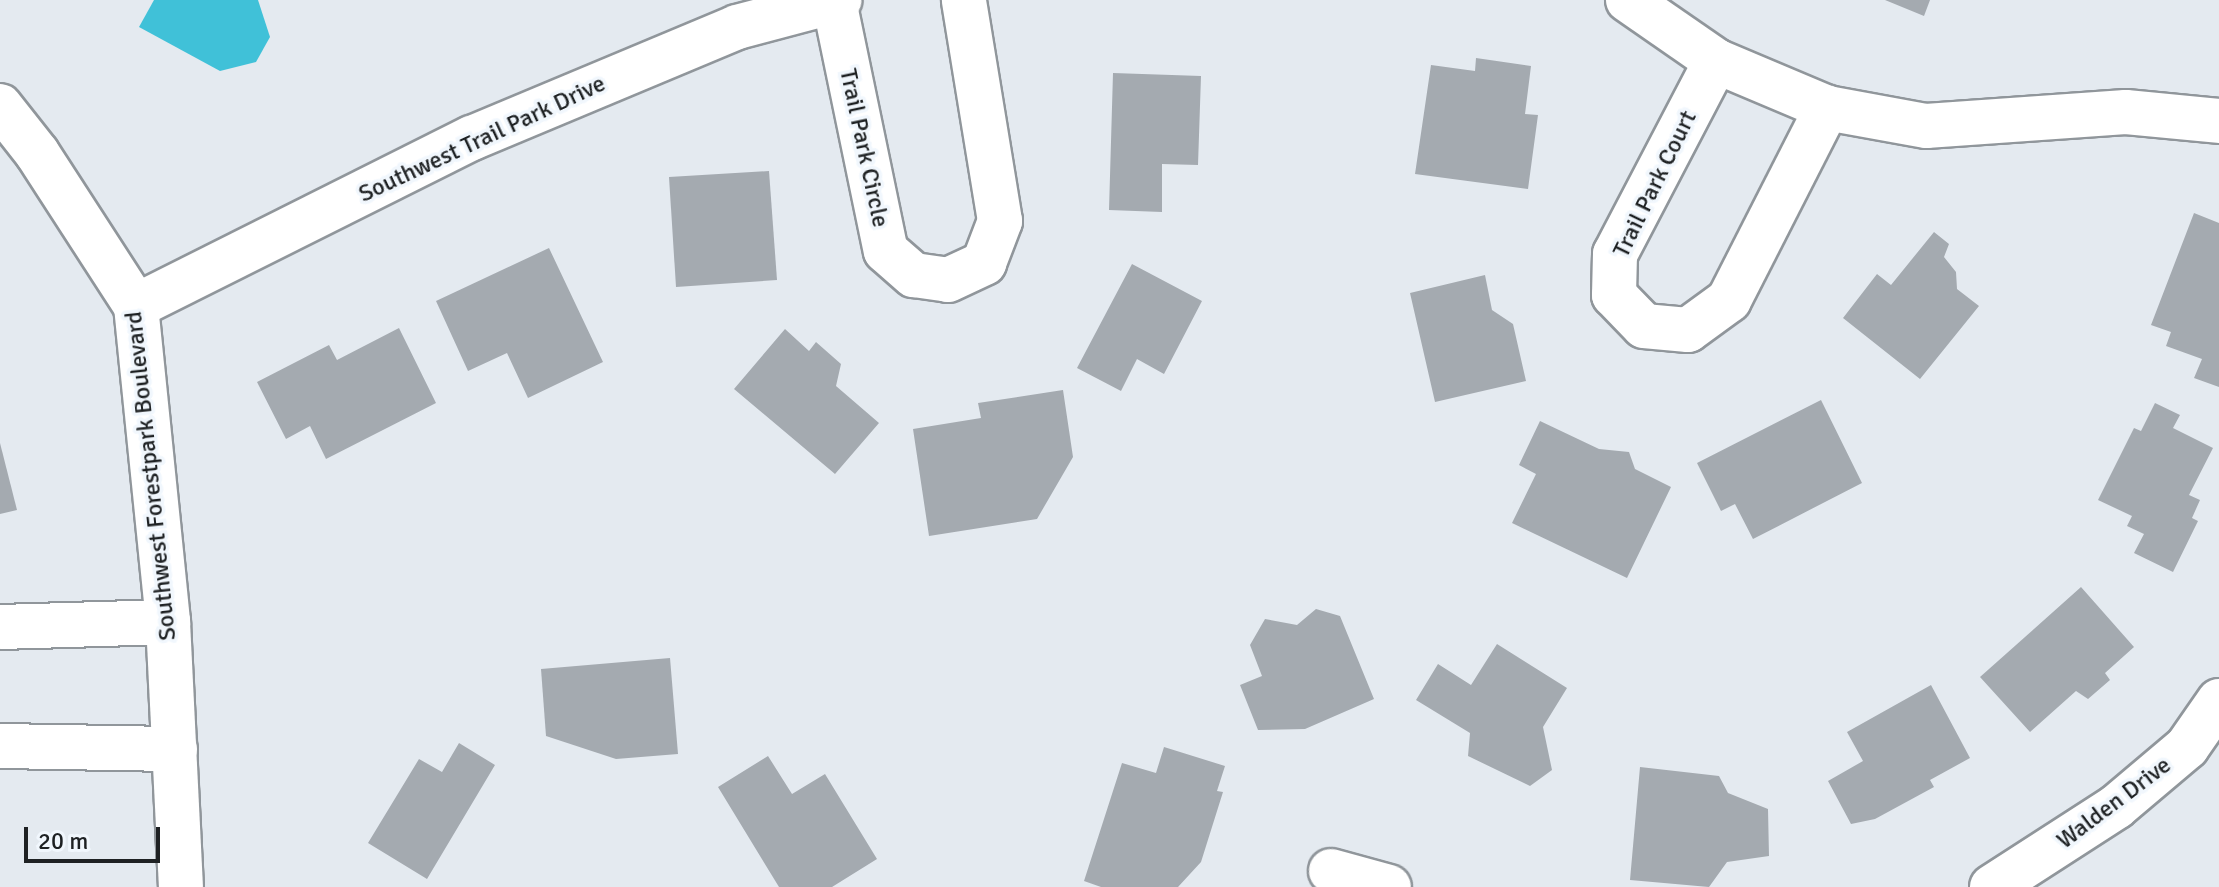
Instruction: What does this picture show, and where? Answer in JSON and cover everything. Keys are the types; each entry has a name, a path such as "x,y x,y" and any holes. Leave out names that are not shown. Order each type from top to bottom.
{"street":[{"name":"Trail Park Circle","path":"836,1 886,251 914,275 948,280 984,263 1000,221 964,0"},
{"path":"1628,0 1716,61 1827,108 1926,126 2126,112 2219,121"},
{"name":"Southwest Trail Park Drive","path":"136,306 472,138 737,27 836,1"},
{"name":"Trail Park Court","path":"1716,61 1615,254 1614,295 1644,326 1688,330 1729,300 1827,108"},
{"name":"Southwest Forestpark Boulevard","path":"0,106 37,153 136,306 168,622 181,887"},
{"path":"0,627 168,622"},
{"name":"Walden Drive","path":"2008,884 2116,807 2187,747 2219,701"},
{"path":"0,746 175,749"},
{"path":"1331,871 1389,887"}],"water":[{"path":"154,0 258,0 270,37 256,62 220,71 139,27"}],"building":[{"path":"1885,0 1930,0 1924,16"},
{"path":"1476,58 1531,66 1525,114 1538,115 1528,189 1415,174 1431,65 1475,71"},
{"path":"1113,73 1201,76 1198,165 1162,164 1162,212 1109,210"},
{"path":"769,171 777,280 676,287 669,177"},
{"path":"2194,213 2219,223 2219,387 2194,378 2202,359 2166,346 2171,332 2151,325"},
{"path":"1934,232 1949,244 1944,257 1956,272 1957,289 1979,306 1920,379 1843,318 1877,274 1891,285"},
{"path":"549,248 603,362 528,398 507,353 468,371 436,301"},
{"path":"1132,264 1202,301 1164,374 1137,359 1121,391 1077,368"},
{"path":"1485,275 1492,310 1513,324 1526,381 1435,402 1410,293"},
{"path":"399,328 436,403 326,459 310,426 286,439 257,382 329,345 337,360"},
{"path":"785,329 809,351 816,342 841,364 836,386 879,423 835,474 734,389"},
{"path":"1063,390 1073,457 1037,519 929,536 913,429 981,418 978,403"},
{"path":"1821,400 1862,483 1753,539 1735,504 1721,511 1697,463"},
{"path":"2155,403 2180,415 2173,428 2213,448 2189,495 2200,500 2192,518 2198,521 2173,572 2134,553 2144,534 2127,526 2132,516 2098,500 2134,428 2141,431"},
{"path":"1540,421 1599,449 1629,452 1635,469 1671,487 1627,578 1512,523 1536,474 1519,465"},
{"path":"0,443 17,510 0,514"},
{"path":"2081,587 2134,647 2105,673 2110,680 2088,699 2076,691 2030,732 1980,677"},
{"path":"1316,609 1340,616 1374,699 1305,729 1258,730 1240,685 1262,676 1250,645 1265,619 1297,625"},
{"path":"1497,644 1567,688 1543,727 1552,770 1530,786 1468,756 1470,733 1416,700 1438,664 1471,685"},
{"path":"670,658 678,754 616,759 546,736 541,669"},
{"path":"1931,685 1970,758 1930,780 1934,787 1875,819 1851,824 1828,781 1863,761 1847,732"},
{"path":"459,743 495,765 427,879 368,843 419,759 442,772"},
{"path":"1164,747 1225,766 1217,791 1223,792 1201,862 1178,887 1101,887 1084,881 1122,763 1156,773"},
{"path":"768,756 792,794 825,774 877,859 832,887 779,887 718,787"},
{"path":"1640,767 1719,776 1728,793 1768,809 1769,856 1727,862 1709,887 1630,880"}]}
